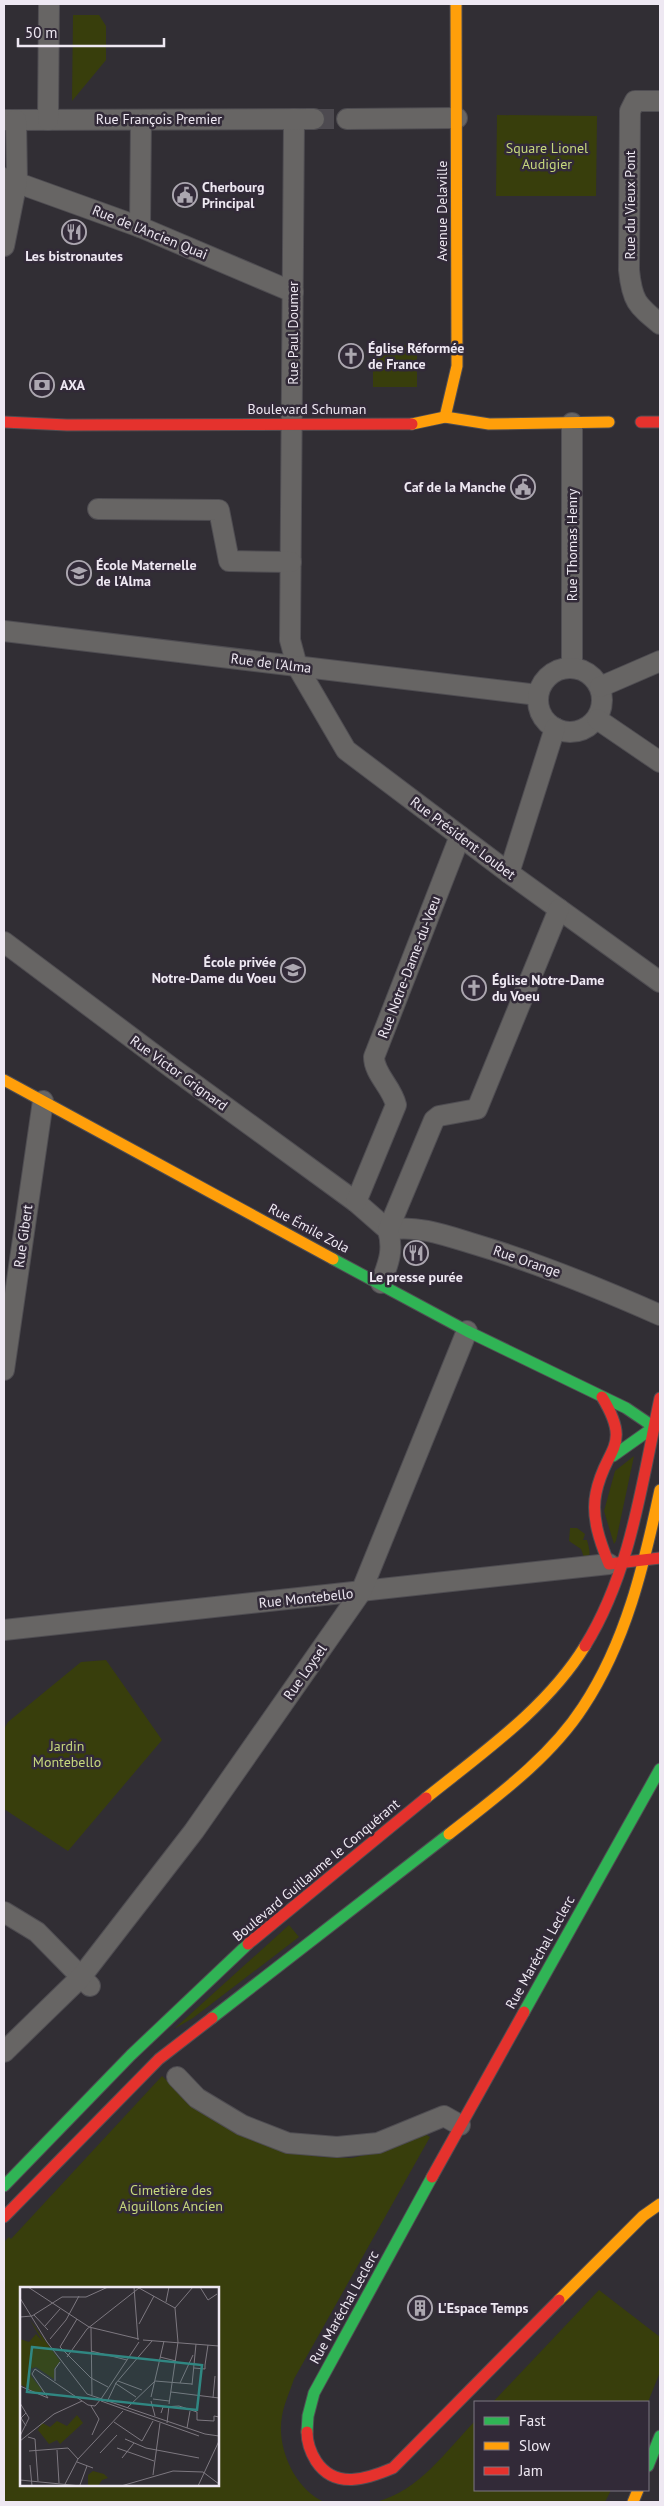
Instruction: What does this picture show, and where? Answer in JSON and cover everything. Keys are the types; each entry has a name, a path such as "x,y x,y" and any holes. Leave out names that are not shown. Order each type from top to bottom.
{"main road":[{"name":"Avenue Delaville","path":"445,416 457,366 456,4"},
{"name":"Boulevard Schuman","path":"4,422 67,425 412,424 445,416 489,424 609,422"},
{"path":"641,422 660,422"},
{"name":"Rue Émile Zola","path":"4,1080 467,1331 626,1408 657,1429"},
{"path":"602,1397 615,1418 618,1442 614,1456 600,1478 595,1496 597,1531 616,1564 660,1558"},
{"name":"Boulevard Guillaume le Conquérant","path":"4,2186 142,2042 264,1930 452,1778 532,1710 565,1677 592,1635 616,1564 657,1429 660,1398"},
{"path":"614,1456 657,1429"},
{"path":"4,2217 159,2059 497,1796 556,1742 583,1707 613,1653 645,1560 660,1490"},
{"name":"Rue Maréchal Leclerc","path":"660,1769 460,2125 310,2404 305,2427 311,2455 322,2469 338,2478 352,2480 374,2476 401,2461 643,2216 660,2204"},
{"path":"649,2464 660,2436"}],"street":[{"path":"48,120 49,4"},
{"name":"Rue du Vieux Pont","path":"660,101 635,101 630,111 629,261 631,292 634,300 660,324"},
{"path":"347,119 457,118"},
{"name":"Rue Paul Doumer","path":"294,119 290,640 297,666"},
{"name":"Rue François Premier","path":"10,120 314,119"},
{"path":"4,246 10,179 10,120"},
{"path":"140,227 141,120"},
{"name":"Rue de l'Ancien Quai","path":"10,179 140,227 294,292"},
{"name":"Rue Thomas Henry","path":"572,423 572,667"},
{"path":"98,509 219,510 229,561 291,562"},
{"name":"Rue de l'Alma","path":"4,631 538,695"},
{"path":"600,687 660,661"},
{"name":"Rue Président Loubet","path":"297,666 346,750 509,873 660,982"},
{"path":"572,667 589,673 600,687 603,698 602,709 597,719 582,730 564,732 555,728 541,714 538,695 546,678 562,668 572,667"},
{"path":"597,719 660,762"},
{"path":"509,873 555,728"},
{"name":"Rue Notre-Dame-du-Vœu","path":"356,1202 396,1105 394,1094 374,1064 374,1057 460,836"},
{"path":"388,1230 434,1120 439,1116 477,1108 559,909"},
{"name":"Rue Victor Grignard","path":"4,942 356,1202"},
{"name":"Rue Gibert","path":"4,1370 43,1101"},
{"path":"356,1202 388,1230 392,1255 381,1284"},
{"name":"Rue Orange","path":"388,1230 409,1228 456,1238 523,1258 604,1290 660,1315"},
{"name":"Rue Loysel","path":"4,2052 85,1982 361,1592 467,1331"},
{"name":"Rue Montebello","path":"4,1630 616,1564"},
{"path":"4,1912 37,1932 85,1982"},
{"path":"177,2078 197,2098 242,2125 288,2143 337,2146 378,2143 444,2116 460,2125"}],"green space":[{"path":"73,15 99,15 106,26 106,60 72,101"},
{"name":"Square Lionel Audigier","path":"497,115 597,116 596,196 496,196"},
{"path":"373,345 417,345 417,387 373,387"},
{"path":"634,1456 614,1544 604,1511 615,1471"},
{"path":"570,1528 577,1528 585,1534 583,1540 587,1540 590,1552 586,1563 581,1549 569,1541"},
{"name":"Jardin Montebello","path":"106,1660 162,1740 68,1851 4,1809 4,1729 8,1722 81,1662"},
{"path":"289,1925 299,1937 193,2018 174,2029"},
{"name":"Cimetière des Aiguillons Ancien","path":"162,2076 187,2100 283,2150 321,2157 352,2158 391,2149 425,2134 430,2137 294,2379 284,2407 281,2428 282,2441 290,2466 304,2488 324,2502 4,2502 4,2242 9,2237 11,2239"},
{"path":"599,2290 660,2337 660,2372 648,2401 494,2401"},
{"path":"474,2422 474,2491 610,2491 605,2502 376,2502 406,2489 431,2469"}],"tunnel":[{"path":"314,119 347,119"}],"traffic: fast":[{"path":"333,1259 467,1331 626,1408 654,1427 613,1456"},
{"path":"524,2012 660,1769"},
{"path":"212,2018 449,1834"},
{"path":"4,2186 131,2055 248,1944"},
{"path":"307,2432 308,2416 314,2393 432,2177"},
{"path":"649,2464 660,2436"}],"traffic: slow":[{"path":"445,417 457,366 456,4"},
{"path":"412,424 445,417 489,424 609,422"},
{"path":"4,1080 333,1259"},
{"path":"449,1834 538,1760 570,1726 583,1707 611,1656 632,1602 660,1490"},
{"path":"426,1798 491,1746 533,1709 552,1690 585,1646"},
{"path":"559,2300 643,2216 660,2204"},
{"path":"633,2502 638,2491"}],"traffic: jam":[{"path":"4,422 67,425 412,424"},
{"path":"641,422 660,422"},
{"path":"602,1397 611,1414 616,1438 596,1493 595,1511 602,1547 609,1564 660,1558"},
{"path":"585,1646 601,1618 614,1588 624,1557 633,1526 660,1398"},
{"path":"248,1944 426,1798"},
{"path":"432,2177 524,2012"},
{"path":"4,2217 159,2059 212,2018"},
{"path":"307,2432 314,2458 332,2476 352,2480 373,2476 393,2468 559,2300"}],"place":[{"name":"Cherbourg Principal","path":"185,195"},
{"name":"Les bistronautes","path":"74,232"},
{"name":"Église Réformée de France","path":"351,356"},
{"name":"AXA","path":"42,385"},
{"name":"Caf de la Manche","path":"523,487"},
{"name":"École Maternelle de l'Alma","path":"79,573"},
{"name":"École privée Notre-Dame du Voeu","path":"293,970"},
{"name":"Église Notre-Dame du Voeu","path":"474,988"},
{"name":"Le presse purée","path":"416,1253"},
{"name":"L'Espace Temps","path":"420,2308"}]}
